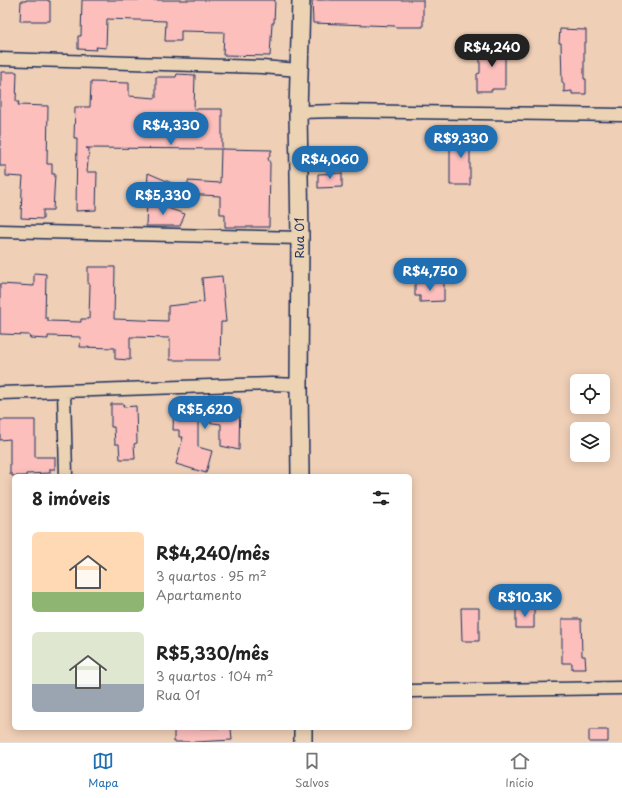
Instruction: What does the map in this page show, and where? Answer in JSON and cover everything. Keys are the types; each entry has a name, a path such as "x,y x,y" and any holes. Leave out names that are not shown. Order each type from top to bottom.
{"street":[{"name":"Rua 01","path":"300,474 300,238 298,112 301,0"},
{"path":"0,59 254,66 299,70"},
{"path":"298,112 622,115"},
{"path":"0,231 300,238"},
{"path":"0,394 272,384 299,385"},
{"path":"64,391 66,474"},
{"path":"412,691 621,688"},
{"path":"303,730 304,742"}],"building":[{"path":"82,0 275,0 270,56 223,55 224,32 181,31 181,41 165,41 166,21 107,19 106,48 96,47 97,50 78,49 78,36 81,36"},
{"path":"312,0 423,0 423,27 313,23"},
{"path":"21,1 50,1 50,21 20,21"},
{"path":"560,29 586,30 586,43 584,43 584,79 586,79 586,94 572,94 572,91 564,92 564,83 562,82 561,43 559,43"},
{"path":"480,44 505,44 505,89 477,91 477,74 480,73"},
{"path":"1,72 17,72 16,102 19,102 18,105 48,106 47,164 52,164 52,174 55,174 53,210 43,210 43,219 21,218 23,177 6,176 6,166 0,166"},
{"path":"177,74 195,75 194,109 222,109 222,149 272,150 268,159 270,163 269,227 225,227 225,214 220,214 220,196 147,192 148,173 188,190 188,181 220,183 221,149 86,148 89,149 87,172 97,172 96,210 76,211 77,138 74,138 75,107 90,107 91,82 129,83 129,96 156,98 156,77 176,77"},
{"path":"457,134 474,134 474,150 470,150 470,185 450,185 450,137 457,137"},
{"path":"342,173 342,187 318,188 318,174"},
{"path":"147,201 185,214 180,226 146,226"},
{"path":"88,267 115,267 114,319 168,321 168,306 204,302 202,278 222,276 226,322 221,322 220,360 170,360 170,338 130,337 130,360 115,359 115,348 80,347 81,337 48,336 48,339 30,338 29,335 0,334 0,284 34,286 34,273 46,274 45,318 48,318 48,321 81,322 81,319 89,319 90,284 88,284"},
{"path":"444,282 444,301 420,302 420,296 415,296 415,283"},
{"path":"222,399 240,399 239,450 221,446 221,424 198,421 198,447 212,451 206,473 176,464 183,437 179,437 179,430 173,430 174,404 222,405"},
{"path":"111,404 124,404 123,407 136,406 137,443 134,444 135,459 120,459 119,444 115,444 114,427 111,427"},
{"path":"0,420 35,420 35,457 55,457 55,469 50,469 50,473 10,474 10,439 0,440"},
{"path":"461,608 479,608 479,641 462,641"},
{"path":"516,608 534,608 534,628 516,628"},
{"path":"562,619 581,619 582,656 585,656 586,669 572,669 572,663 562,663"},
{"path":"174,730 231,730 232,740 174,742"},
{"path":"589,730 608,730 608,742 589,742"}]}
